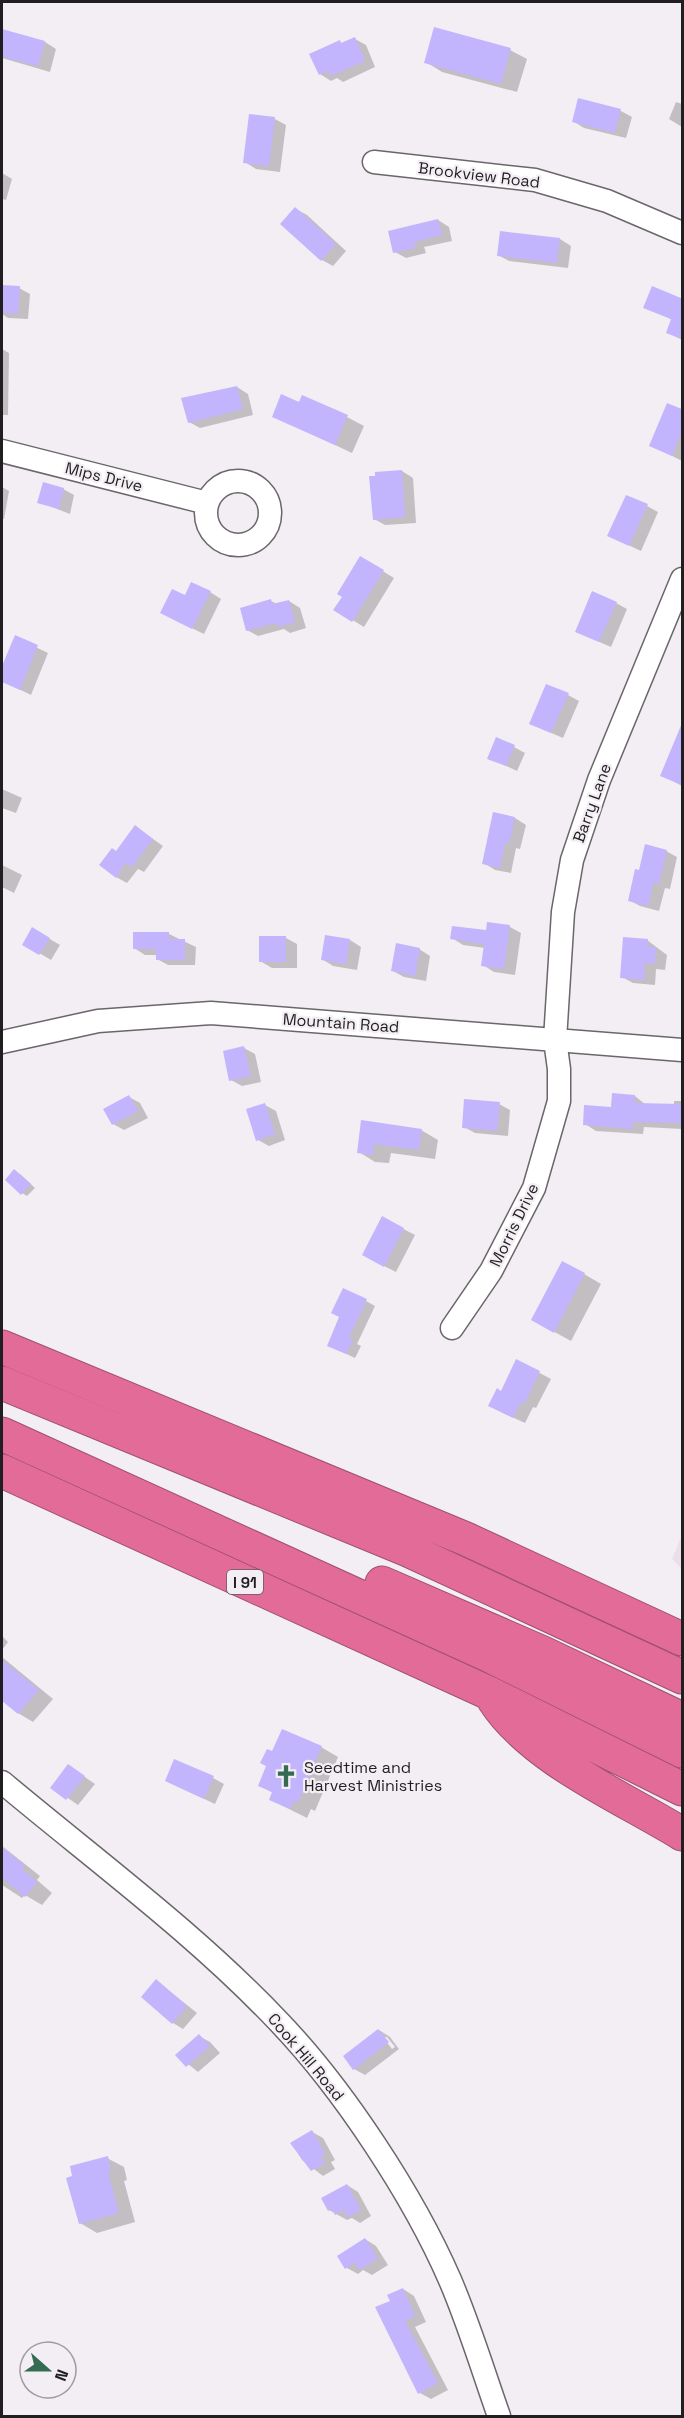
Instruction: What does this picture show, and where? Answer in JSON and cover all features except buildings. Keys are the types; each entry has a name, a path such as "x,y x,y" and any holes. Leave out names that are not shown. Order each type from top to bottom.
{"highway":[{"path":"2,1347 375,1501 588,1594 682,1640"},
{"path":"2,1383 463,1574 682,1677"},
{"path":"2,1434 477,1650 682,1751"},
{"path":"161,1449 249,1493 520,1615 682,1697"},
{"name":"I 91","path":"2,1471 489,1693 682,1789"},
{"path":"88,1474 275,1542 426,1602 543,1653 682,1719"},
{"path":"588,1594 634,1597 682,1614"},
{"path":"489,1693 511,1723 539,1749 682,1834"}],"street":[{"name":"Brookview Road","path":"374,162 535,180 607,201 682,233"},
{"name":"Mips Drive","path":"2,451 207,503"},
{"name":"Barry Lane","path":"555,1040 563,912 572,860 598,780 682,579"},
{"name":"Mountain Road","path":"2,1042 98,1021 211,1013 682,1050"},
{"name":"Morris Drive","path":"452,1328 491,1271 534,1188 559,1101 559,1068 555,1040"},
{"name":"Cook Hill Road","path":"2,1782 193,1941 281,2024 308,2056 362,2127 427,2233 449,2280 499,2416"}],"shaded area":[{"path":"682,1535 682,1569 672,1559"}],"place":[{"name":"Seedtime and Harvest Ministries","path":"286,1776"}]}
